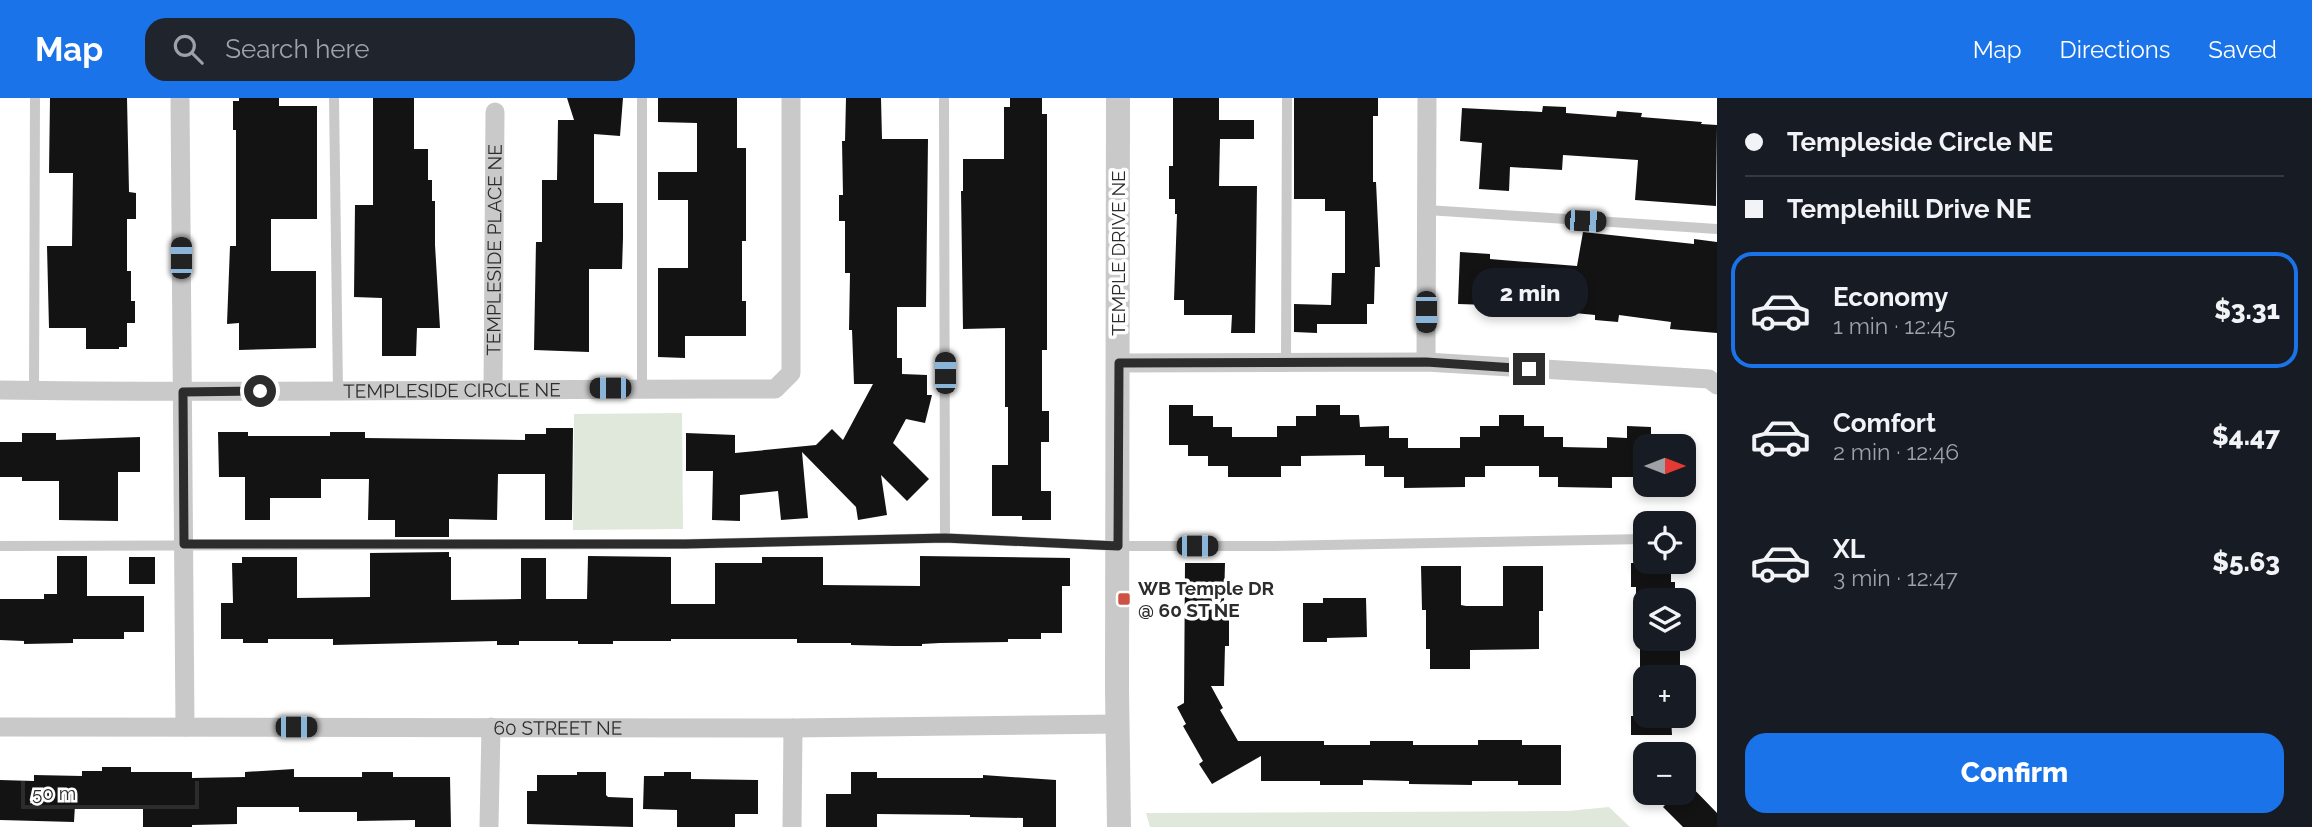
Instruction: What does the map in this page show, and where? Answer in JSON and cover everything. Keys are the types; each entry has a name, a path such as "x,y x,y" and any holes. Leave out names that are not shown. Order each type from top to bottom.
{"street":[{"path":"180,98 185,727"},
{"name":"TEMPLESIDE CIRCLE NE","path":"0,390 183,392 493,388 775,389 791,373 790,98"},
{"name":"TEMPLE DRIVE NE","path":"1118,98 1119,827"},
{"path":"1426,362 1427,98"},
{"name":"TEMPLESIDE PLACE NE","path":"493,388 495,112"},
{"path":"1119,363 1426,362 1709,379 1717,385"},
{"name":"60 STREET NE","path":"0,727 793,728 1118,724"},
{"path":"489,827 491,727"},
{"path":"792,827 793,728"}],"lane":[{"path":"34,391 35,98"},
{"path":"334,98 338,391"},
{"path":"642,98 642,389"},
{"path":"944,98 945,538"},
{"path":"1286,362 1287,98"},
{"path":"1427,210 1717,229"},
{"path":"0,546 685,544 945,538 1118,546 1273,546 1633,539"}],"shaded area":[{"path":"682,413 683,529 573,530 574,414"},
{"path":"1609,807 1630,827 1150,827 1146,813 1568,811"}],"building":[{"path":"50,98 127,98 129,192 136,193 136,219 127,219 127,271 131,271 131,301 135,301 135,323 127,323 127,347 86,349 86,328 49,328 47,246 72,246 73,173 49,173"},
{"path":"239,98 279,98 279,106 317,106 317,219 271,219 271,271 316,271 316,348 239,350 239,323 227,324 230,246 236,246 236,130 233,130 233,101 239,101"},
{"path":"373,98 414,98 414,149 428,149 428,180 432,180 432,201 435,201 440,328 417,328 416,356 382,356 382,298 354,297 355,205 373,205"},
{"path":"567,98 623,98 620,136 594,134 594,203 623,203 623,238 622,269 589,269 589,352 534,350 536,242 542,242 542,180 557,180 558,120 574,120"},
{"path":"658,98 737,98 737,148 746,148 746,241 742,241 742,301 746,301 746,336 685,336 685,358 658,357 658,268 688,268 688,200 658,200 658,172 697,172 697,123 658,122"},
{"path":"846,98 881,98 882,139 928,139 926,307 897,307 897,358 902,358 902,374 927,375 927,395 932,395 925,423 906,419 893,443 929,479 907,501 881,475 887,515 858,520 856,507 802,452 808,518 781,520 778,491 740,495 740,521 712,520 713,471 686,471 686,433 735,435 735,453 816,445 832,429 843,440 873,384 854,384 852,330 849,330 850,273 845,273 845,221 839,221 839,195 843,195 842,141 845,141"},
{"path":"1010,98 1042,98 1042,114 1047,114 1047,350 1042,350 1042,411 1049,411 1049,442 1041,442 1041,491 1051,491 1051,520 992,516 992,465 1008,465 1005,328 963,329 963,159 1004,159 1004,107 1010,107"},
{"path":"1173,98 1219,98 1219,120 1254,120 1254,139 1220,139 1219,186 1257,186 1255,333 1231,333 1232,315 1184,315 1184,300 1174,300 1177,214 1175,199 1169,199 1169,166 1173,166"},
{"path":"1294,98 1378,98 1378,116 1373,116 1373,182 1376,182 1380,267 1375,267 1374,304 1367,304 1367,324 1317,324 1317,333 1294,332 1294,304 1331,305 1332,273 1345,273 1345,211 1325,211 1325,199 1294,199"},
{"path":"1543,106 1566,107 1566,113 1616,117 1617,111 1642,113 1641,117 1717,125 1716,206 1635,200 1638,160 1563,155 1562,170 1510,167 1509,191 1479,189 1482,143 1460,141 1462,108 1542,112"},
{"path":"1583,232 1694,244 1694,239 1717,242 1717,333 1670,329 1671,322 1619,315 1618,322 1595,320 1595,315 1544,310 1544,314 1520,313 1520,306 1458,304 1460,252 1490,254 1490,259 1577,266"},
{"path":"1169,405 1193,405 1193,416 1213,416 1213,427 1232,427 1232,437 1277,437 1277,426 1296,426 1296,416 1316,416 1316,405 1340,405 1340,415 1359,415 1360,427 1389,426 1389,438 1408,438 1408,448 1460,448 1460,437 1480,437 1480,426 1499,426 1499,415 1524,415 1524,426 1544,426 1544,437 1563,437 1563,447 1607,448 1607,437 1627,438 1627,426 1651,427 1651,434 1633,434 1633,477 1612,477 1612,488 1558,487 1558,477 1539,477 1539,466 1485,466 1485,477 1465,477 1465,487 1404,488 1404,477 1384,477 1384,466 1365,466 1365,455 1301,456 1301,466 1281,466 1281,477 1228,477 1228,466 1208,466 1208,456 1188,456 1188,445 1169,445"},
{"path":"546,428 573,428 572,520 545,520 545,474 498,474 497,520 449,519 449,537 395,537 395,520 368,520 369,479 321,479 321,498 270,498 270,520 245,520 245,477 219,477 218,432 248,432 248,436 330,436 330,432 365,432 365,438 525,440 525,434 546,434"},
{"path":"22,433 56,433 56,440 140,437 140,472 118,472 118,521 59,520 59,481 22,481 22,477 0,477 0,442 22,442"},
{"path":"449,552 451,600 521,599 521,558 546,558 546,599 587,599 588,556 671,557 671,604 715,604 715,563 762,563 762,557 823,557 823,585 920,586 920,556 1070,558 1070,586 1062,586 1062,633 1041,633 1041,639 1008,639 1008,642 893,646 797,643 797,639 671,639 613,641 613,644 519,641 519,645 497,645 497,641 333,645 333,639 268,639 268,643 243,643 243,639 221,639 221,603 233,603 232,563 242,563 242,557 297,557 297,598 370,597 370,553"},
{"path":"57,556 87,556 87,596 144,596 144,632 124,632 124,639 73,639 73,643 24,644 24,641 0,640 0,599 44,599 44,594 57,594"},
{"path":"129,557 155,557 155,584 129,584"},
{"path":"1185,563 1225,563 1224,602 1229,602 1229,646 1225,646 1224,686 1211,686 1223,708 1220,710 1238,741 1324,741 1324,745 1370,745 1370,741 1413,741 1413,745 1478,745 1478,740 1522,740 1522,745 1561,745 1561,785 1518,785 1518,781 1472,781 1472,785 1363,780 1363,785 1320,785 1320,781 1261,781 1261,756 1212,784 1199,764 1203,761 1183,726 1186,724 1177,707 1184,703"},
{"path":"1631,563 1633,574 1671,574 1671,582 1675,582 1675,588 1631,587"},
{"path":"1421,566 1461,566 1461,605 1503,606 1503,566 1543,566 1543,611 1539,611 1539,649 1470,650 1470,669 1430,669 1430,649 1426,649 1426,610 1422,610"},
{"path":"1323,598 1366,598 1367,637 1327,638 1327,642 1303,642 1303,603 1323,603"},
{"path":"1640,651 1680,651 1680,665 1640,665"},
{"path":"1631,716 1633,728 1672,728 1672,735 1631,735"},
{"path":"102,767 131,767 131,772 192,772 192,778 245,777 245,772 294,769 294,777 362,777 362,772 393,772 393,777 450,777 451,827 415,827 415,820 357,821 357,812 299,812 299,807 237,807 237,824 192,827 143,827 143,805 75,805 74,822 0,820 0,780 34,781 34,775 82,776 82,771 102,771"},
{"path":"577,772 606,772 608,797 633,798 633,827 527,824 527,791 537,791 537,775 577,775"},
{"path":"664,772 691,772 691,779 758,780 758,814 735,814 735,827 677,827 677,810 643,809 644,776 664,776"},
{"path":"851,772 877,772 877,778 983,778 983,775 1056,780 1056,827 1023,827 1023,818 877,814 877,827 826,827 826,794 851,794"},
{"path":"1696,791 1717,813 1717,827 1683,827 1663,807 1696,805"}],"place":[{"name":"WB Temple DR @ 60 ST NE","path":"1124,599"}],"route":[{"path":"260,391 183,392 184,544 685,544 945,538 1118,546 1119,363 1426,362 1529,369"}]}
